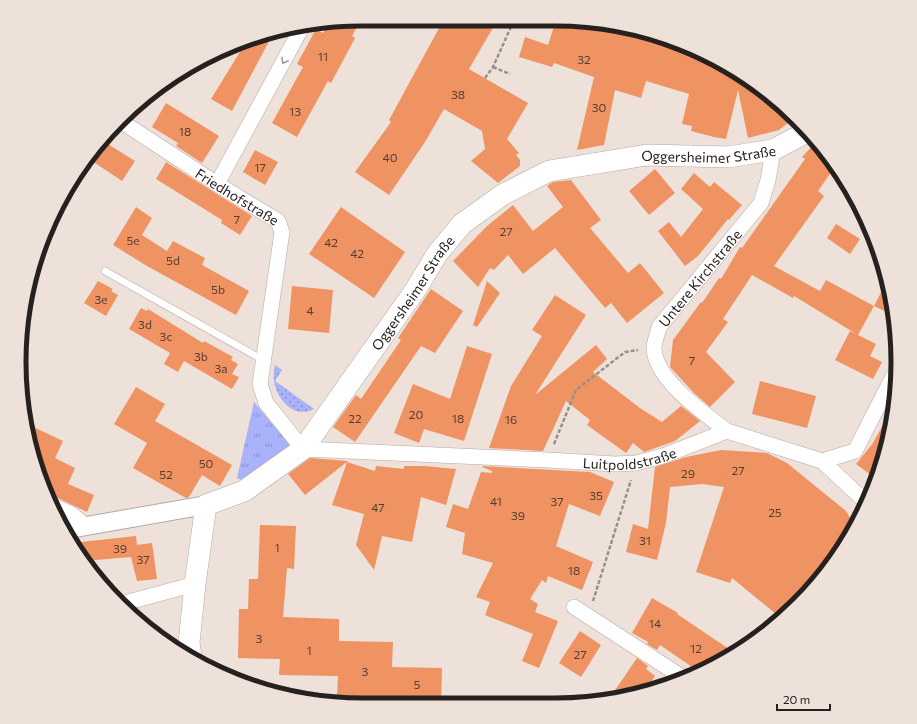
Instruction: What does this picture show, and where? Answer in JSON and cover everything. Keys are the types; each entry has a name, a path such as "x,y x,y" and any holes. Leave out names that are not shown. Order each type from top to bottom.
{"main road":[{"name":"Oggersheimer Straße","path":"206,505 244,491 303,449 416,289 437,254 462,224 502,195 550,171 574,166 647,155 728,157 773,150 803,134"},
{"path":"190,651 189,643 195,584 206,505"}],"street":[{"path":"216,184 300,32"},
{"name":"Friedhofstraße","path":"124,124 216,184 278,222 282,232 260,384 266,402 303,449"},
{"name":"Untere Kirchstraße","path":"654,348 659,327 761,204 768,180 773,150"},
{"path":"654,348 660,367 680,394 727,431 822,461 862,498"},
{"path":"822,461 854,451 890,382"},
{"name":"Luitpoldstraße","path":"303,449 616,464 636,463 663,456 727,431"},
{"name":"Oggersheimer Straße","path":"70,529 206,505"},
{"path":"60,509 70,513 85,525"},
{"path":"127,602 195,584"},
{"path":"574,607 678,674"}],"lane":[{"path":"105,271 263,360"}],"path":[{"path":"485,78 493,67 511,26"},
{"path":"493,67 510,74"},
{"path":"548,460 576,390 625,352 654,348"},
{"path":"588,616 636,463"}],"green space":[{"path":"275,365 282,370 275,381 314,409 300,412 294,410 283,401 274,381"},
{"path":"254,402 293,448 245,482 237,478"}],"building":[{"path":"357,26 352,36 355,38 331,83 328,81 297,137 272,123 303,67 297,64 316,29 323,33 325,28"},
{"path":"440,26 494,26 469,69 528,103 507,139 519,153 516,155 520,160 520,166 498,183 471,161 485,149 482,131 444,109 425,142 389,195 355,172 391,122 389,120"},
{"path":"554,26 599,29 642,37 684,52 723,71 760,95 790,121 779,130 748,138 738,90 726,139 691,131 692,126 682,124 689,94 646,81 641,98 615,90 604,145 577,150 594,77 554,63 552,67 519,57 525,37 548,45"},
{"path":"270,39 232,111 211,99 242,49"},
{"path":"166,103 219,136 202,163 176,146 178,143 152,127"},
{"path":"106,143 135,161 122,181 92,161"},
{"path":"813,146 832,171 818,191 824,196 774,266 820,291 826,280 874,306 858,335 794,296 793,298 752,275 723,319 728,322 706,352 735,382 710,407 694,393 670,367 673,340 701,302 702,303 719,278 721,279 740,247 742,248 805,159 802,157"},
{"path":"255,150 278,162 265,185 243,172"},
{"path":"166,162 252,216 240,235 221,223 222,220 156,179"},
{"path":"655,169 675,193 649,215 629,191"},
{"path":"694,173 710,187 714,182 742,205 729,220 728,219 698,256 685,266 658,231 669,222 681,237 703,209 681,189"},
{"path":"571,180 601,220 590,228 628,273 640,263 664,293 627,323 611,303 605,308 555,248 523,274 508,255 494,270 490,268 478,287 453,261 487,226 513,205 533,231 563,207 547,186 553,182"},
{"path":"136,207 152,218 142,235 167,251 173,241 205,258 202,265 249,291 236,315 147,266 113,245"},
{"path":"341,207 405,252 374,298 309,254"},
{"path":"836,224 860,239 850,254 827,238"},
{"path":"98,281 113,289 111,291 118,295 106,316 84,303"},
{"path":"487,281 500,293 477,327 473,325"},
{"path":"292,286 333,290 329,333 288,329"},
{"path":"883,288 887,312 874,306"},
{"path":"431,289 463,311 435,353 421,346 355,442 333,427 356,395 361,399 401,340 398,338"},
{"path":"555,295 586,315 535,395 596,345 607,359 593,372 640,408 662,422 681,406 700,421 675,441 644,452 633,443 626,453 587,425 590,420 566,401 543,451 489,448 511,386 542,336 532,330"},
{"path":"141,308 147,311 148,309 203,343 204,341 233,357 231,360 238,364 232,374 239,377 232,389 184,361 178,372 164,364 170,353 129,329"},
{"path":"850,331 876,344 870,356 882,362 873,379 835,360"},
{"path":"467,346 492,354 464,441 424,429 419,443 394,433 413,384 450,399"},
{"path":"760,381 816,396 807,428 752,414"},
{"path":"136,387 165,404 155,421 232,465 220,486 202,475 189,497 186,498 133,468 147,443 114,424"},
{"path":"886,419 880,449 871,475 856,464 873,443"},
{"path":"32,426 63,441 55,458 75,468 68,484 94,495 87,512 55,498 44,470"},
{"path":"721,450 767,453 787,463 846,511 851,520 822,567 808,584 777,615 732,578 730,583 696,572 724,487 702,484 670,487 666,523 657,560 626,552 633,524 648,529 655,467 686,457"},
{"path":"310,458 348,461 305,495 288,474"},
{"path":"347,462 375,471 376,466 404,469 404,466 424,466 456,469 446,505 421,497 412,542 382,536 374,570 356,545 364,514 332,505"},
{"path":"482,467 590,472 614,482 600,516 569,504 556,546 593,562 582,590 548,576 546,583 542,580 530,599 538,604 535,612 558,621 539,668 522,661 533,634 485,615 490,602 476,597 493,563 462,554 465,533 446,527 453,504 468,509 481,472 492,473 492,471"},
{"path":"260,525 296,526 294,569 287,568 283,617 339,619 339,641 393,642 392,667 442,668 441,698 337,697 338,676 279,675 280,659 238,658 239,609 248,609 249,579 258,579"},
{"path":"136,536 137,545 152,543 157,579 137,581 131,557 91,560 79,542"},
{"path":"652,598 678,613 677,614 729,649 693,668 660,645 657,650 647,644 648,642 632,633"},
{"path":"580,631 601,645 581,677 559,663"},
{"path":"637,658 648,666 646,669 655,676 649,685 613,693"}]}
